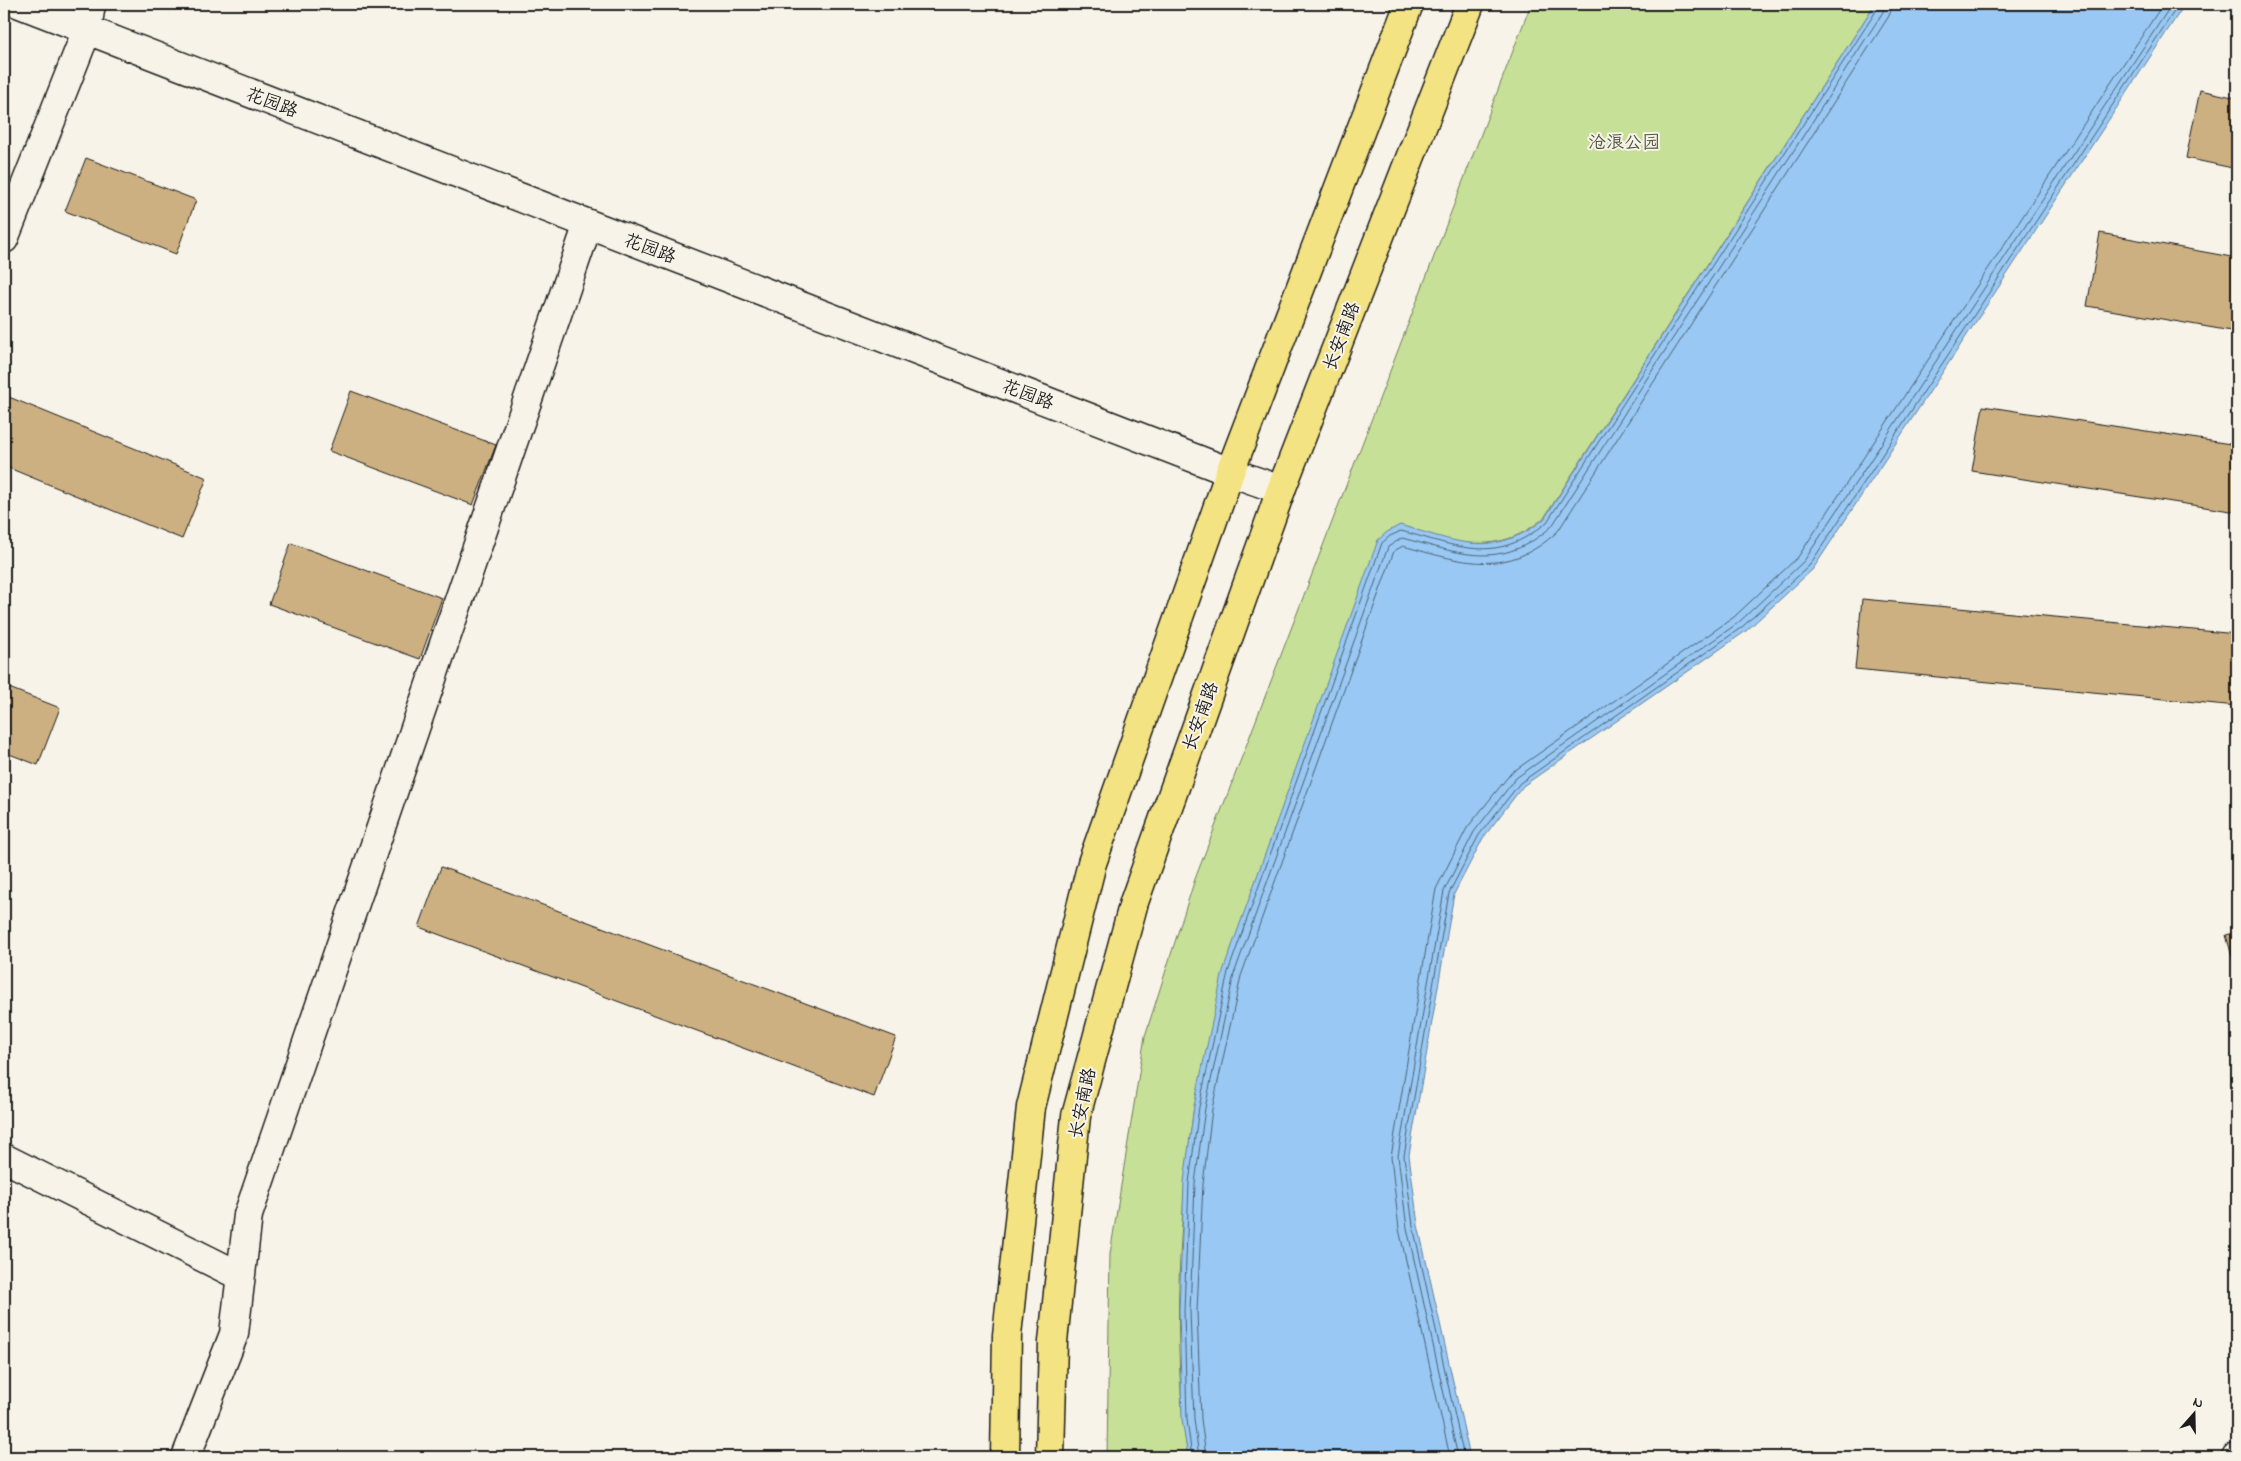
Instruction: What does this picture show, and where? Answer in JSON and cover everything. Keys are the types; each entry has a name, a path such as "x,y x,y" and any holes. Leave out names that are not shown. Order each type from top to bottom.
{"main road":[{"path":"1005,1457 1007,1335 1031,1107 1092,863 1230,472 1409,4"},
{"name":"长安南路","path":"1050,1457 1053,1342 1076,1116 1134,902 1281,490 1470,4"}],"street":[{"name":"花园路","path":"20,4 1230,472 1281,490"},
{"path":"4,239 88,30 91,4"},
{"path":"186,1457 234,1334 248,1215 588,224"},
{"path":"4,1158 240,1276"}],"green space":[{"name":"沧浪公园","path":"1531,4 1875,4 1544,518 1516,536 1498,542 1465,543 1194,1106 1184,1194 1178,1326 1183,1414 1188,1457 1107,1457 1110,1254 1145,1036 1195,879"}],"water":[{"path":"1875,4 2185,4 1813,569 1746,631 1523,786 1483,838 1454,894 1409,1155 1418,1225 1470,1457 1188,1457 1182,1420 1179,1311 1184,1182 1194,1106 1223,971 1378,540 1387,532 1400,525 1457,541 1491,543 1525,532 1544,519"}],"building":[{"path":"2200,90 2237,98 2237,169 2186,158"},
{"path":"86,158 196,200 176,254 65,211"},
{"path":"2100,233 2237,258 2237,332 2087,306"},
{"path":"351,391 496,445 473,505 329,451"},
{"path":"4,395 207,478 182,539 4,466"},
{"path":"1983,406 2237,445 2237,512 1972,471"},
{"path":"291,543 442,598 420,659 269,604"},
{"path":"1862,599 2237,634 2237,706 1855,669"},
{"path":"4,686 60,708 38,765 4,752"},
{"path":"441,867 896,1037 874,1097 419,927"},
{"path":"2237,932 2237,974 2226,935"}]}
